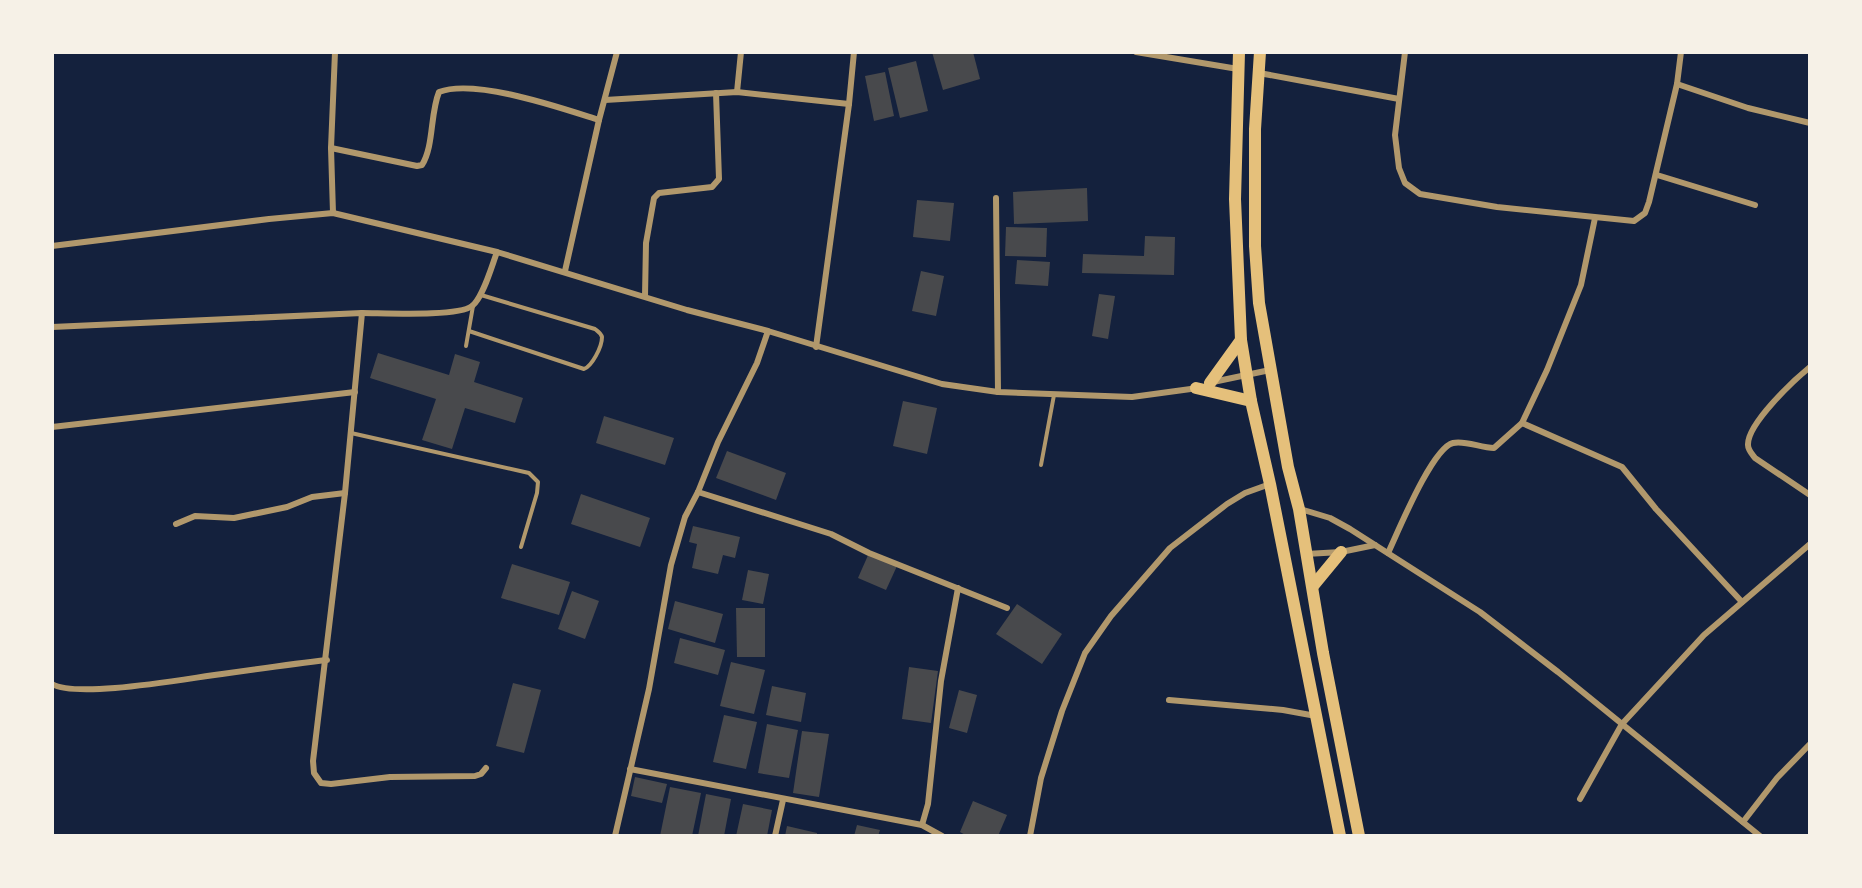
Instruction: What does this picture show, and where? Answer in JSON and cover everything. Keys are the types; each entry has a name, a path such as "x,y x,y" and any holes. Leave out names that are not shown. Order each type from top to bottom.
{"main road":[{"path":"1239,52 1235,199 1241,340 1251,401 1270,484 1340,836"},
{"path":"1260,52 1255,129 1255,246 1259,303 1288,467 1299,509 1323,654 1359,836"},
{"path":"1210,382 1241,340"},
{"path":"1196,388 1251,401"},
{"path":"1312,586 1341,552"}],"street":[{"path":"333,213 331,148 334,52"},
{"path":"565,271 616,52"},
{"path":"737,93 741,52"},
{"path":"816,346 854,52"},
{"path":"1136,52 1238,69"},
{"path":"1406,52 1395,135 1399,168 1405,183 1420,194 1497,207 1634,221 1645,213 1657,175 1677,84 1681,52"},
{"path":"1259,74 1399,99"},
{"path":"1677,84 1748,108 1809,123"},
{"path":"331,148 417,166 422,165 427,154 434,103 439,92 456,88 509,94 599,120"},
{"path":"645,296 646,243 654,198 659,193 712,187 719,179 716,93"},
{"path":"605,100 737,93 849,104"},
{"path":"1657,175 1755,205"},
{"path":"996,198 998,392"},
{"path":"52,246 333,213 497,252 565,271 687,310 768,331 942,384 998,392 1132,397 1196,388 1210,382 1270,370"},
{"path":"1388,553 1415,493 1434,460 1445,448 1452,443 1494,448 1522,423 1547,370 1581,285 1595,218"},
{"path":"52,327 362,313 457,312 473,306 497,252"},
{"path":"362,313 327,660 313,760 314,773 321,783 331,784 390,777 475,776 481,774 486,768"},
{"path":"615,836 649,689 672,565 685,517 698,492 718,442 757,363 768,331"},
{"path":"1809,367 1777,398 1759,423 1748,445 1749,452 1755,458 1809,495"},
{"path":"52,427 355,392"},
{"path":"1522,423 1622,467 1656,509 1697,551 1742,603"},
{"path":"1030,836 1041,778 1062,711 1085,653 1104,625 1170,548 1227,504 1245,493 1270,484"},
{"path":"698,492 831,534 869,553 1006,608"},
{"path":"176,524 195,516 234,518 287,507 312,497 345,493"},
{"path":"1299,509 1330,518 1480,612 1760,836"},
{"path":"1580,799 1622,724 1704,635 1809,544"},
{"path":"1306,554 1341,552 1375,545"},
{"path":"921,825 928,804 941,681 958,588"},
{"path":"52,684 77,688 120,688 327,660"},
{"path":"1169,700 1283,710 1316,716"},
{"path":"1743,822 1777,778 1809,744"},
{"path":"630,769 921,825 942,836"},
{"path":"775,836 783,800"}],"lane":[{"path":"469,331 584,369 593,363 602,338 601,333 596,329 480,294"},
{"path":"466,346 473,306"},
{"path":"1041,465 1054,394"},
{"path":"351,433 529,473 538,482 537,493 521,547"}],"building":[{"path":"932,52 973,52 980,79 943,90"},
{"path":"916,61 928,111 900,118 888,68"},
{"path":"885,72 894,116 874,121 865,76"},
{"path":"1087,188 1088,221 1014,224 1013,192"},
{"path":"917,200 954,203 950,241 913,237"},
{"path":"1006,227 1047,228 1046,257 1005,256"},
{"path":"1145,236 1175,237 1174,275 1082,273 1083,254 1144,256"},
{"path":"1017,260 1050,262 1048,286 1015,284"},
{"path":"921,271 944,276 936,316 912,311"},
{"path":"1099,294 1115,296 1108,339 1092,336"},
{"path":"378,353 449,375 455,354 480,362 474,382 523,398 515,423 465,408 452,449 422,440 436,399 370,378"},
{"path":"903,401 937,408 927,454 893,446"},
{"path":"604,416 674,438 665,465 596,443"},
{"path":"727,451 786,473 776,500 716,478"},
{"path":"581,494 650,518 640,547 571,524"},
{"path":"693,526 740,537 735,558 723,555 718,574 692,568 697,544 689,542"},
{"path":"869,553 897,566 886,590 858,578"},
{"path":"512,564 570,582 559,615 501,598"},
{"path":"748,570 769,574 763,604 742,600"},
{"path":"572,591 599,601 585,639 558,629"},
{"path":"675,601 723,614 715,643 668,629"},
{"path":"1017,604 1062,634 1042,664 996,634"},
{"path":"736,608 765,608 765,657 737,657"},
{"path":"680,638 725,650 718,675 674,663"},
{"path":"731,662 765,670 754,714 720,706"},
{"path":"909,667 938,671 931,723 902,719"},
{"path":"513,683 541,690 524,753 496,746"},
{"path":"772,686 806,693 801,722 766,715"},
{"path":"959,690 977,695 967,733 949,728"},
{"path":"724,715 757,722 746,769 713,762"},
{"path":"767,724 798,730 789,778 758,773"},
{"path":"802,731 829,734 819,797 793,793"},
{"path":"635,777 667,784 662,803 631,796"},
{"path":"670,787 701,793 692,836 660,836"},
{"path":"706,794 731,799 724,836 698,836"},
{"path":"973,801 1007,815 998,836 967,836 960,832"},
{"path":"743,804 772,810 767,836 736,836"},
{"path":"857,825 880,830 878,836 854,836"},
{"path":"787,826 817,833 817,836 785,836"}]}
